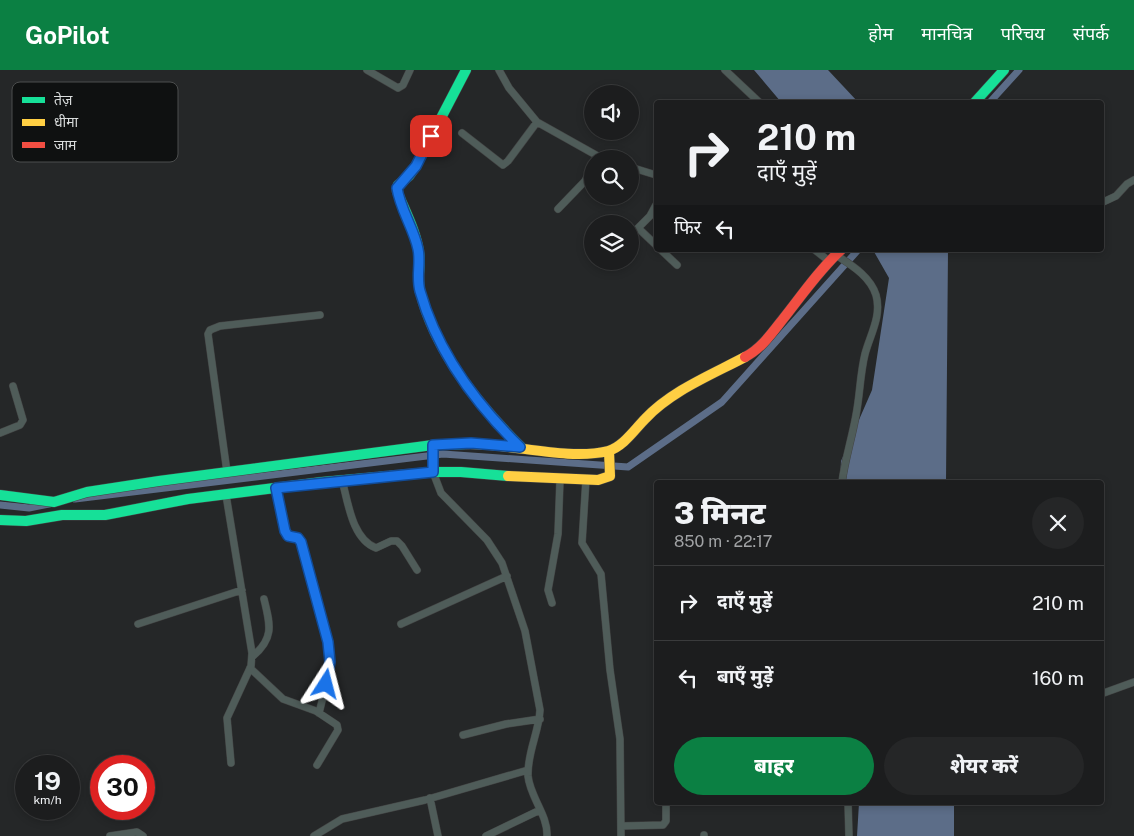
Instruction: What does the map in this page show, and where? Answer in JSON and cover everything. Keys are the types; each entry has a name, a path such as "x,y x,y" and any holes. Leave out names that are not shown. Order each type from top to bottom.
{"street":[{"path":"367,70 398,88 403,85 410,70"},
{"path":"466,70 416,166 398,186 397,191 418,250 420,289 431,323 452,360 486,412 520,447"},
{"path":"499,70 508,88 537,122 586,150"},
{"path":"725,70 757,100"},
{"path":"977,100 1004,70"},
{"path":"462,133 502,164 508,161 537,122"},
{"path":"639,170 654,174"},
{"path":"1104,202 1116,196 1127,184 1134,180"},
{"path":"558,209 584,181"},
{"path":"639,227 650,216 654,209"},
{"path":"639,229 654,244"},
{"path":"663,252 677,266"},
{"path":"823,252 836,255 858,270 875,294 877,315 865,354 856,415 842,480"},
{"path":"0,495 54,502 87,492 227,472 471,443 576,454 609,451 620,445 665,400 753,353 767,339 836,255"},
{"path":"227,472 208,334 210,330 220,326 320,314"},
{"path":"0,434 20,425 23,420 13,386"},
{"path":"433,449 433,467 440,493 487,540 502,563 525,631 539,701 540,719 531,746 528,770 530,785 546,826 547,836"},
{"path":"0,520 26,521 62,515 105,515 188,499 433,467 461,472 560,480 604,479 610,476 609,451"},
{"path":"586,479 582,543 601,574 610,670 620,739 621,836"},
{"path":"342,480 360,536 376,548 390,541 400,543 417,570"},
{"path":"552,603 548,590 558,534 560,480"},
{"path":"276,488 286,534 298,538 301,542 328,642 330,653 329,669 319,713"},
{"path":"226,495 252,657 250,668 227,718 231,763"},
{"path":"401,624 507,576"},
{"path":"138,624 242,590"},
{"path":"252,657 262,646 270,628 264,599"},
{"path":"250,668 283,700 319,713 338,728 317,765"},
{"path":"1104,693 1134,682"},
{"path":"463,735 506,724 540,719"},
{"path":"314,836 342,819 430,798 528,770"},
{"path":"430,798 438,836"},
{"path":"621,826 662,824 666,821 666,805"},
{"path":"848,805 849,836"},
{"path":"486,836 540,810"},
{"path":"110,836 137,832 143,836"}],"water":[{"path":"754,70 828,70 856,100 779,100"},
{"path":"874,252 948,252 946,480 840,480 841,461 872,390 889,278"},
{"path":"859,805 954,805 954,836 857,836"}],"waterway":[{"path":"992,100 1019,70"},
{"path":"75,499 443,454 628,467 722,402 856,252"},
{"path":"0,505 29,508 49,504"}],"traffic: fast":[{"path":"466,70 416,166 409,176 398,185 397,191 418,244 420,291 436,335 447,356 474,395 521,447"},
{"path":"977,100 1004,70"},
{"path":"0,495 54,502 87,492 159,481 433,445 468,444"},
{"path":"0,520 26,521 62,515 105,515 188,499 322,482 433,472 508,476"}],"traffic: slow":[{"path":"468,444 485,444 575,454 592,454 608,451 624,442 655,409 667,400 692,384 745,357"},
{"path":"508,476 598,480 610,476 609,451"}],"traffic: jam":[{"path":"745,357 766,340 818,274 839,252"}],"route":[{"path":"326,684 330,653 319,602 301,542 298,538 286,534 276,488 433,472 433,445 471,443 520,447 486,412 460,373 431,323 420,289 418,250 397,188 416,166 431,136"}]}
